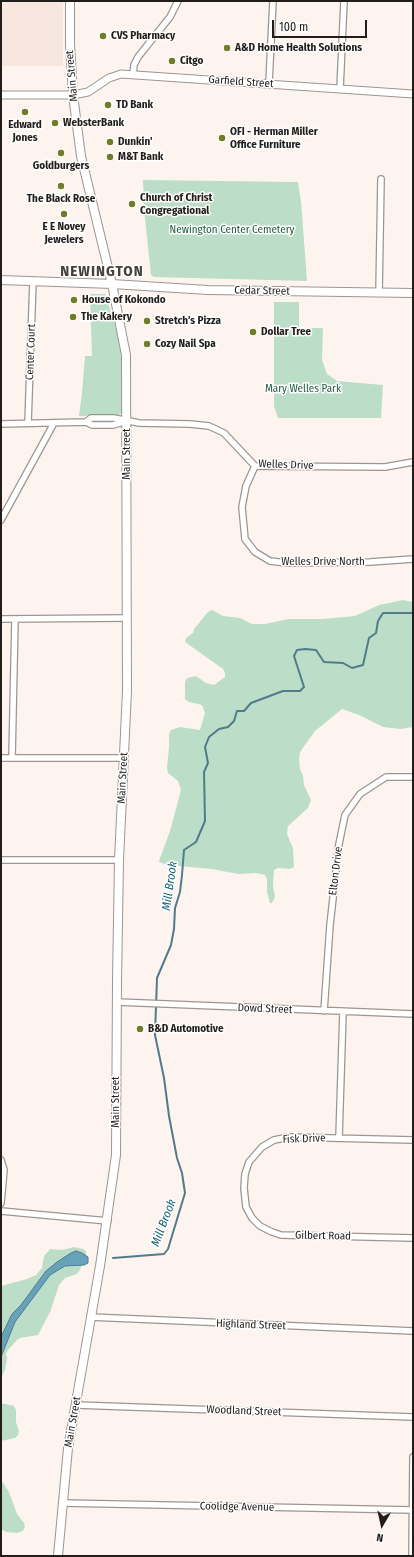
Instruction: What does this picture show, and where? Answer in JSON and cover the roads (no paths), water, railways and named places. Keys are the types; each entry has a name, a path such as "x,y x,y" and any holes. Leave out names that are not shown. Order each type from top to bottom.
{"main road":[{"name":"Main Street","path":"58,1556 68,1448 108,1221 116,1155 119,860 127,691 126,355 112,284 81,156 73,95 70,44 70,1"},
{"name":"Cedar Street","path":"1,280 112,284 208,290 413,293"}],"street":[{"path":"133,75 134,65 138,57 170,17 178,1"},
{"path":"269,83 273,1"},
{"path":"340,89 344,1"},
{"name":"Garfield Street","path":"1,95 73,95 88,92 114,76 133,75 269,83 413,94"},
{"path":"379,293 381,179"},
{"name":"Center Court","path":"28,423 33,281"},
{"path":"1,424 86,422 92,425 113,425 127,421"},
{"name":"Welles Drive","path":"127,421 145,424 190,424 209,426 224,433 255,466 385,467 413,462"},
{"path":"2,517 54,423"},
{"name":"Welles Drive North","path":"255,466 246,486 242,507 245,539 255,552 270,561 287,563 370,562 413,559"},
{"path":"1,619 126,618"},
{"path":"12,758 15,619"},
{"path":"1,758 124,758"},
{"name":"Elton Drive","path":"324,1011 330,925 339,844 345,815 360,794 386,778 413,777"},
{"path":"1,860 119,860"},
{"name":"Dowd Street","path":"117,1002 413,1014"},
{"path":"339,1138 343,1012"},
{"name":"Fisk Drive","path":"246,1206 245,1174 249,1162 262,1147 274,1140 289,1137 413,1140"},
{"path":"1,1160 4,1170 1,1202"},
{"name":"Gilbert Road","path":"246,1206 252,1218 260,1226 282,1235 413,1238"},
{"path":"1,1211 108,1221"},
{"name":"Highland Street","path":"90,1318 413,1331"},
{"name":"Woodland Street","path":"76,1405 413,1417"},
{"path":"412,1556 413,1457"},
{"name":"Coolidge Avenue","path":"62,1503 412,1510"}],"water":[{"path":"76,1251 88,1257 88,1263 84,1265 65,1266 50,1275 15,1322 1,1357 1,1337 12,1314 21,1305 46,1271 57,1262"}],"waterway":[{"name":"Mill Brook","path":"113,1258 164,1254 168,1249 185,1193 169,1116 164,1078 155,1035 157,978 171,945 174,929 175,908 180,892 184,850 196,842 205,821 204,772 208,763 205,747 209,737 219,729 228,727 234,721 237,711 244,711 251,703 283,691 300,691 304,687 294,656 297,650 316,650 324,662 343,663 352,668 363,665 369,638 376,633 378,621 383,613 413,613"}],"place":[{"name":"CVS Pharmacy","path":"103,36"},
{"name":"A&D Home Health Solutions","path":"227,48"},
{"name":"Citgo","path":"172,61"},
{"name":"TD Bank","path":"108,105"},
{"name":"Edward Jones","path":"25,112"},
{"name":"WebsterBank","path":"55,123"},
{"name":"OFI - Herman Miller Office Furniture","path":"222,138"},
{"name":"Dunkin'","path":"110,142"},
{"name":"Goldburgers","path":"61,153"},
{"name":"M&T Bank","path":"110,157"},
{"name":"The Black Rose","path":"61,186"},
{"name":"Church of Christ Congregational","path":"132,204"},
{"name":"E E Novey Jewelers","path":"64,214"},
{"name":"House of Kokondo","path":"74,300"},
{"name":"The Kakery","path":"73,317"},
{"name":"Stretch's Pizza","path":"147,321"},
{"name":"Dollar Tree","path":"253,332"},
{"name":"Cozy Nail Spa","path":"147,344"},
{"name":"B&D Automotive","path":"140,1029"}],"district":[{"name":"NEWINGTON","path":"102,272"}],"park label":[{"name":"Newington Center Cemetery","path":"232,230"},
{"name":"Mary Welles Park","path":"303,389"}]}
